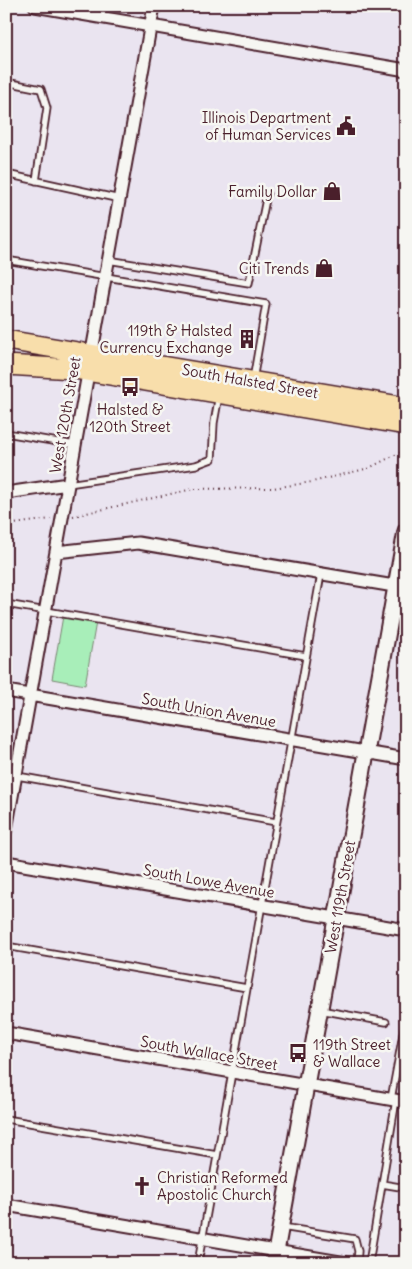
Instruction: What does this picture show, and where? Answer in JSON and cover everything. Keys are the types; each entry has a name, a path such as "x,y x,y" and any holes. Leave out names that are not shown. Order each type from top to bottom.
{"main road":[{"name":"South Halsted Street","path":"6,340 90,363 219,394 406,425"},
{"name":"South Halsted Street","path":"6,365 90,363 253,382 406,407"}],"street":[{"path":"35,6 406,70"},
{"name":"West 120th Street","path":"6,830 11,775 30,695 46,611 154,6"},
{"path":"6,493 68,484"},
{"name":"West 119th Street","path":"275,1257 366,752 401,587 406,531"},
{"path":"56,552 138,543 401,587"},
{"name":"South Union Avenue","path":"6,690 406,759"},
{"name":"South Lowe Avenue","path":"6,862 406,930"},
{"name":"South Wallace Street","path":"6,1033 398,1100"},
{"path":"6,1205 202,1238 275,1257 346,1263"}],"lane":[{"path":"6,82 41,89 48,108 36,181"},
{"path":"6,174 120,199"},
{"path":"108,260 249,283 267,194"},
{"path":"6,260 266,304 253,382"},
{"path":"68,484 196,465 212,459 214,423 219,394"},
{"path":"6,433 75,444"},
{"path":"198,1263 321,574"},
{"path":"6,604 306,656"},
{"path":"11,775 276,822"},
{"path":"6,946 247,988"},
{"path":"320,1010 386,1022"},
{"path":"369,1263 398,1100 406,1018"},
{"path":"6,1119 217,1155"},
{"path":"382,1184 406,1188"},
{"path":"281,1226 355,1239 358,1251 357,1263"}],"path":[{"path":"80,515 193,489 273,488 312,482 378,464 404,450 406,446"},
{"path":"6,525 48,519"}],"green space":[{"path":"63,616 96,622 85,685 52,679"}],"place":[{"name":"Illinois Department of Human Services","path":"346,126"},
{"name":"Family Dollar","path":"332,191"},
{"name":"Citi Trends","path":"324,268"},
{"name":"119th & Halsted Currency Exchange","path":"247,339"},
{"name":"Halsted & 120th Street","path":"130,387"},
{"name":"119th Street & Wallace","path":"298,1053"},
{"name":"Christian Reformed Apostolic Church","path":"142,1186"}]}
